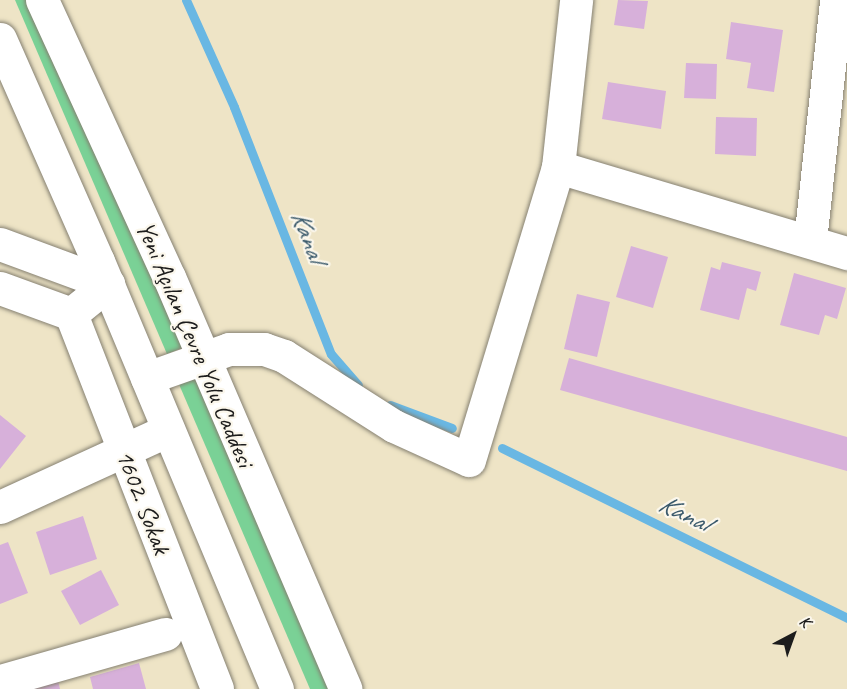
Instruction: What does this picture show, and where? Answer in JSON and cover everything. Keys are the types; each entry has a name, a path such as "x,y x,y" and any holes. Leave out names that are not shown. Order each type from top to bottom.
{"street":[{"name":"Yeni Açılan Çevre Yolu Caddesi","path":"42,0 346,689"},
{"path":"147,378 202,359 247,347 284,356 394,426 469,460 558,167 576,0"},
{"path":"810,242 836,0"},
{"path":"0,39 108,284 276,689"},
{"path":"558,167 847,252"},
{"path":"0,244 108,284"},
{"path":"0,288 71,314 108,284"},
{"name":"1602. Sokak","path":"71,314 217,689"},
{"path":"0,507 168,430"},
{"path":"0,681 165,634"}],"green space":[{"path":"15,0 33,0 182,348 167,354"},
{"path":"196,375 331,689 310,689 178,382"}],"building":[{"path":"618,0 648,1 644,29 614,25"},
{"path":"731,22 783,30 774,92 747,88 751,63 726,59"},
{"path":"686,63 717,64 716,99 684,98"},
{"path":"608,82 666,91 661,129 602,119"},
{"path":"716,117 757,118 756,156 715,154"},
{"path":"631,246 668,257 653,308 616,297"},
{"path":"722,262 761,272 756,291 747,288 739,320 700,310 711,267 720,270"},
{"path":"794,273 846,288 837,319 825,315 819,335 780,325"},
{"path":"577,294 610,302 597,357 564,349"},
{"path":"569,358 847,437 847,471 560,390"},
{"path":"0,415 26,436 0,469"},
{"path":"83,516 97,559 50,575 36,532"},
{"path":"8,542 28,593 0,604 0,545"},
{"path":"101,570 119,605 80,625 61,591"},
{"path":"139,663 146,689 93,689 90,677"},
{"path":"58,681 60,689 32,689"}],"waterway":[{"name":"Kanal","path":"186,0 234,107 331,354 358,385"},
{"name":"Kanal","path":"390,405 452,428"},
{"name":"Kanal","path":"502,448 847,618"}]}
